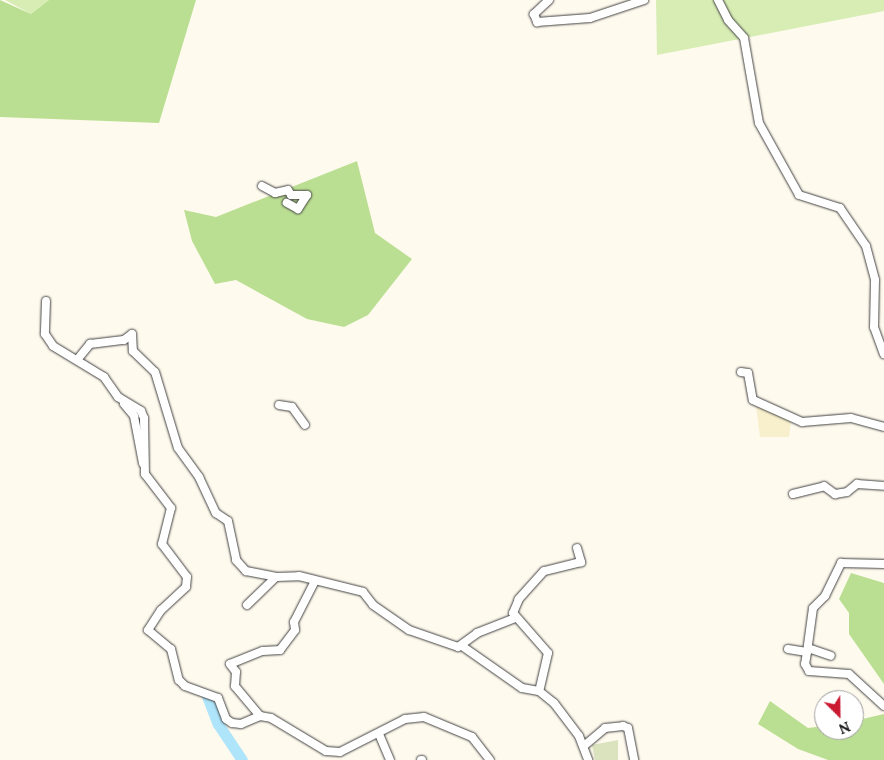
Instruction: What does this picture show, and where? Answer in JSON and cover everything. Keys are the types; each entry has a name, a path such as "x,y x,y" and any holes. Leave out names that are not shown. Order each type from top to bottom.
{"street":[{"path":"549,0 534,14 535,21 590,18 644,0"},
{"path":"718,0 728,20 744,38 760,123 800,195 840,208 866,246 875,280 874,328 884,354"},
{"path":"262,186 275,193 288,190 294,195 307,194 298,209 287,203"},
{"path":"46,302 45,334 53,346 104,378 118,397 141,411 144,418 144,467 152,483 170,502 162,544 187,577 186,587 161,610 148,630 171,649 179,680 185,686 218,698 226,719 241,724 260,716"},
{"path":"77,360 90,344 124,340 132,334 133,351 155,372 178,448 199,477 216,513 228,521 240,566 246,571 276,576 299,576 363,592 373,605 408,630 449,646 462,646 522,688 539,691 554,703 585,745 588,760"},
{"path":"741,372 748,373 753,400 802,422 851,418 884,427"},
{"path":"279,405 292,408 305,425"},
{"path":"794,494 824,486 835,494 847,492 857,484 884,486"},
{"path":"515,618 519,599 544,572 581,562 577,548"},
{"path":"884,564 841,563 826,596 813,608 804,664 809,672 849,674 884,706"},
{"path":"247,605 276,576"},
{"path":"315,581 294,622 295,630 280,650 263,650 230,664 236,672 235,686 260,716 291,728 326,751 340,752 412,717 435,720 472,737 490,760"},
{"path":"462,646 477,633 515,618"},
{"path":"515,618 548,654 539,691"},
{"path":"788,649 807,650 831,656"},
{"path":"585,745 605,728 623,726 628,728 634,760"},
{"path":"379,734 390,760"}],"shaded area":[{"path":"756,405 791,420 789,437 760,437"}],"green space":[{"path":"0,0 31,14 49,0 196,0 159,123 0,117"},
{"path":"5,0 49,0 31,14"},
{"path":"656,0 884,0 884,11 657,55"},
{"path":"357,161 375,233 412,259 368,315 344,327 307,319 236,280 215,284 192,241 184,210 216,217"},
{"path":"851,573 884,583 884,684 849,634 849,613 839,599"},
{"path":"770,701 808,728 814,727 814,740 864,740 864,719 884,714 884,760 828,760 798,749 758,724"},
{"path":"618,740 618,760 595,760 592,745"}],"waterway":[{"path":"207,696 218,724 242,760"}]}
